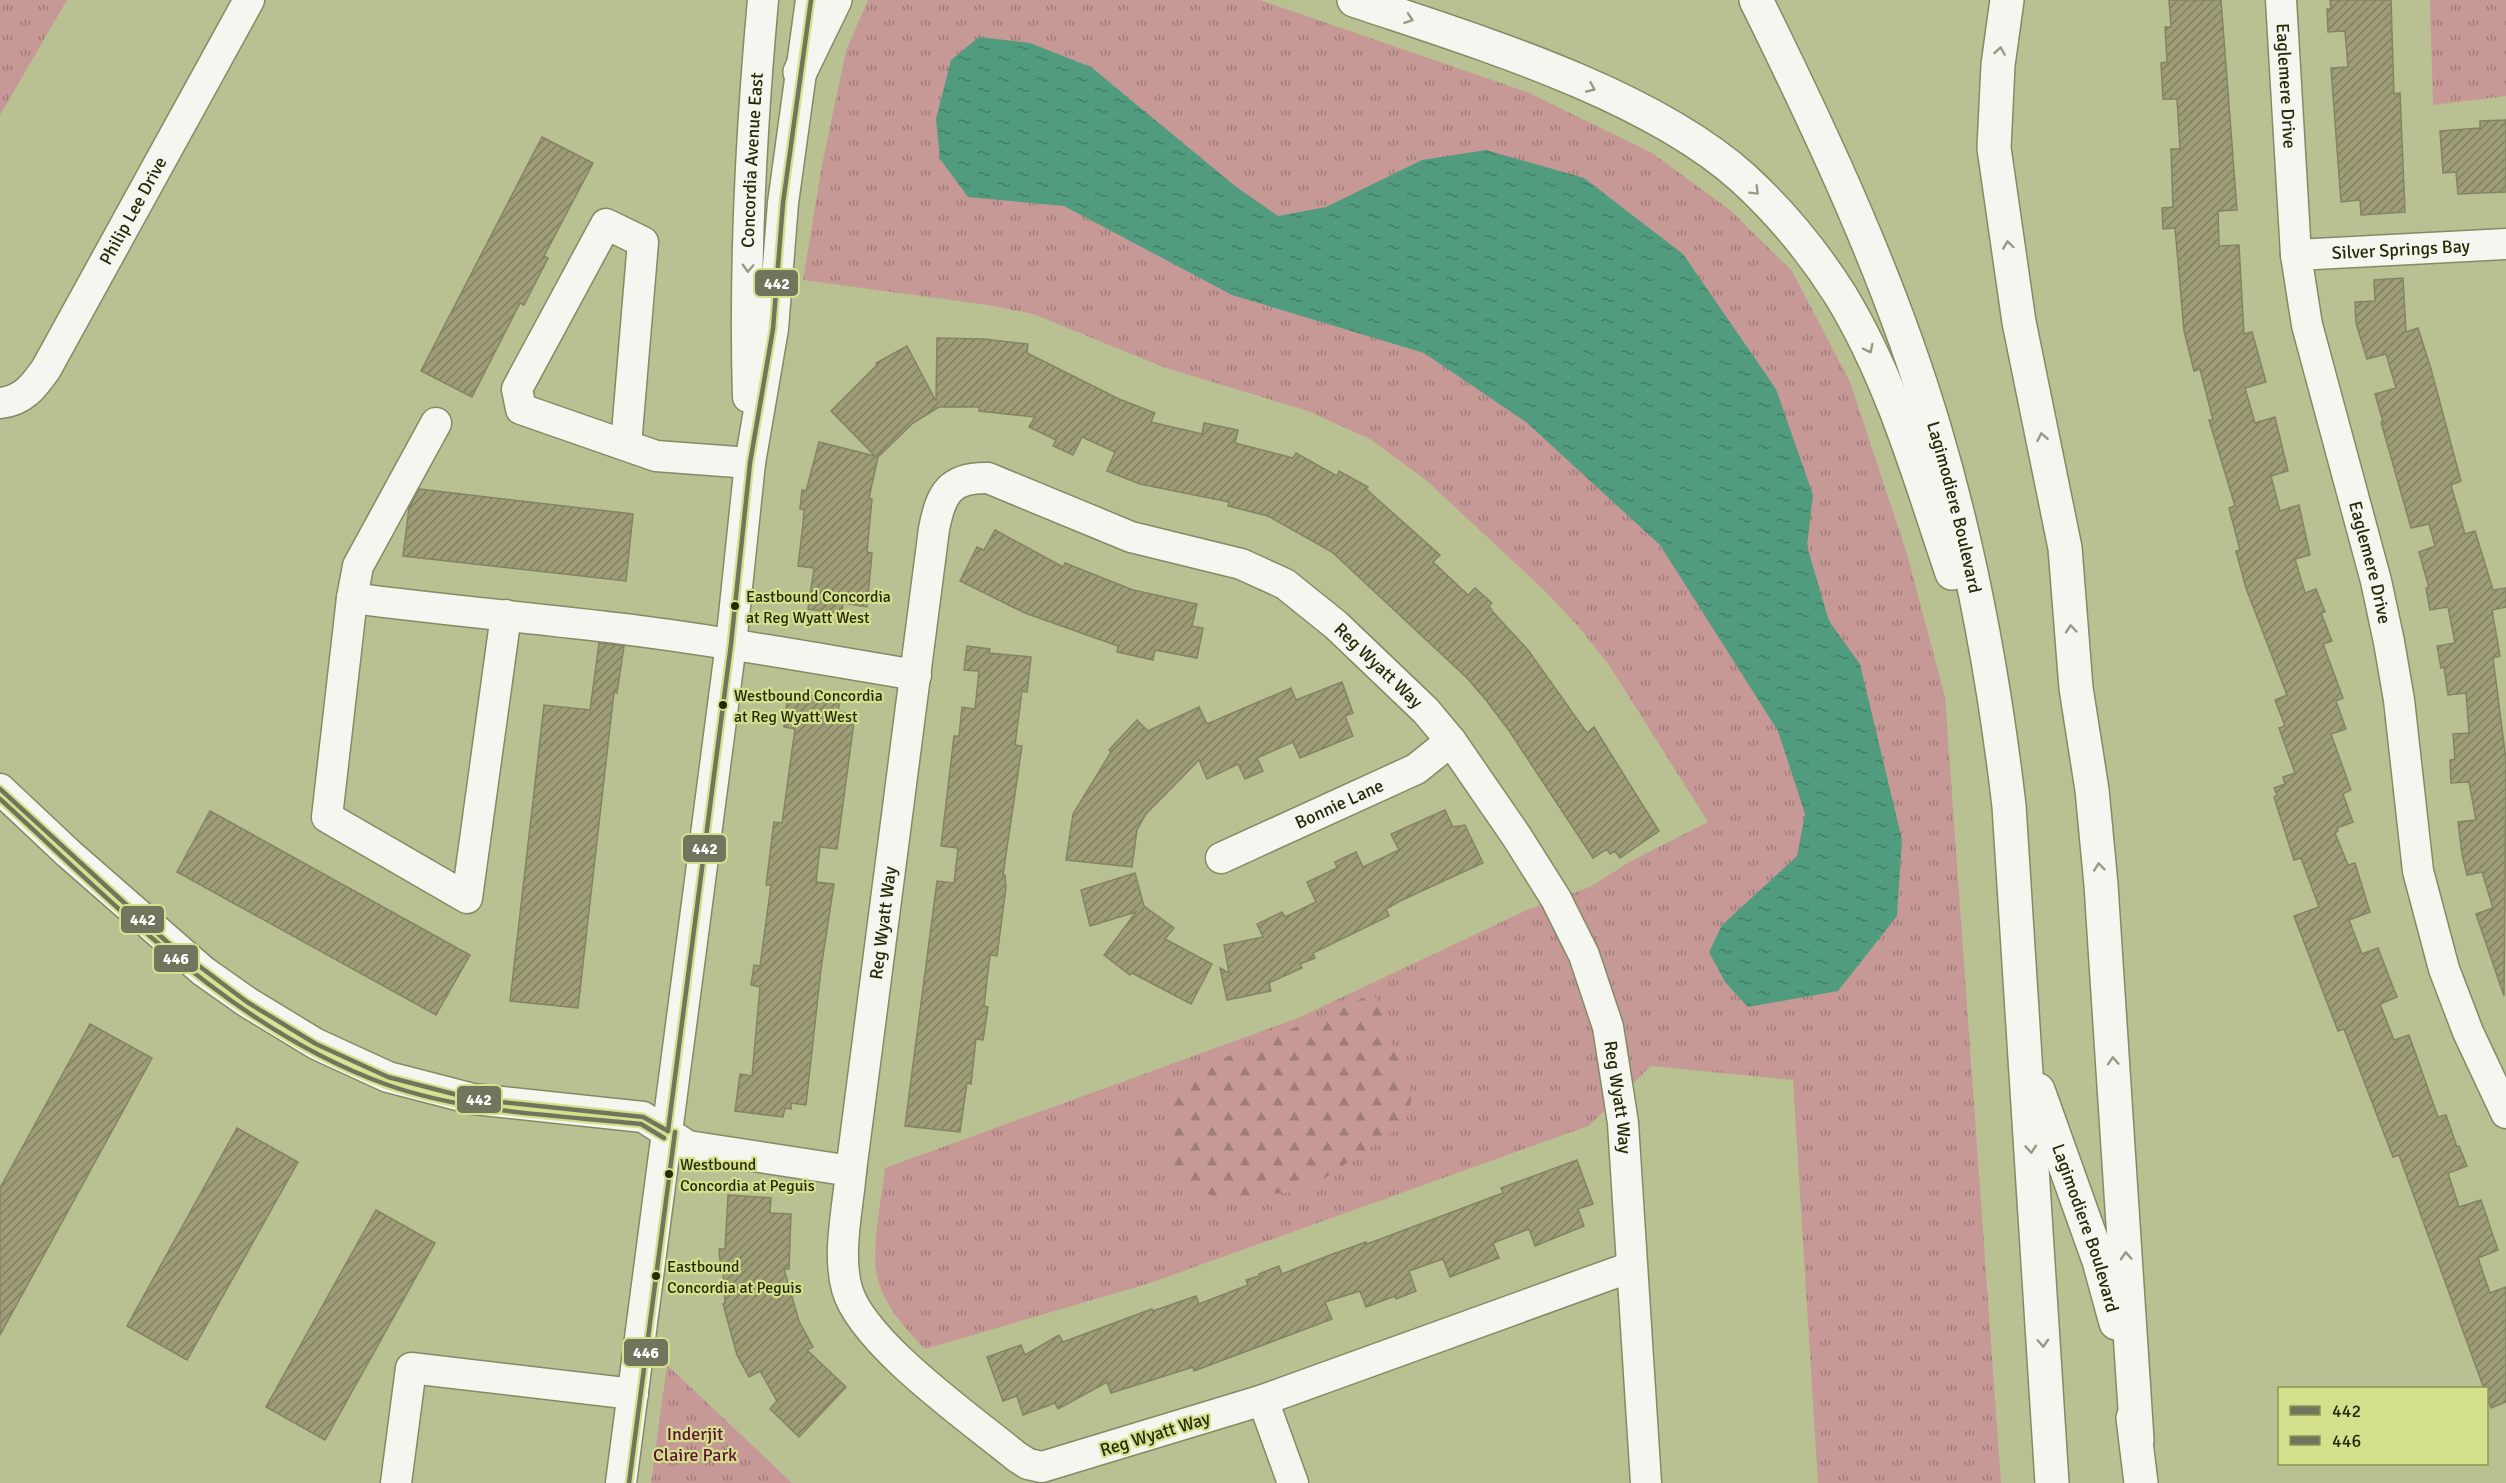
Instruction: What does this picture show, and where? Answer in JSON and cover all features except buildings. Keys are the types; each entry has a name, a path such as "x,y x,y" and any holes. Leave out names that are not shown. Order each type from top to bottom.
{"main road":[{"path":"800,72 836,0"},
{"path":"1354,0 1490,48 1637,109 1709,152 1742,178 1774,210 1810,251 1841,296 1887,388 1903,425 1998,711"},
{"name":"Lagimodiere Boulevard","path":"1756,0 1863,230 1934,427 1967,550 1998,711 2008,806 2052,1483"},
{"path":"2007,0 1998,64 1994,148 2019,322 2065,548 2076,688 2092,790 2101,885 2137,1440"},
{"name":"Lagimodiere Boulevard","path":"2024,1048 2107,1288 2137,1440 2141,1483"}],"street":[{"name":"Philip Lee Drive","path":"0,403 11,402 20,397 32,388 46,369 249,0"},
{"name":"Concordia Avenue East","path":"750,464 746,317 755,94 763,0"},
{"name":"Concordia Avenue East","path":"621,1483 731,644 750,464 773,329 779,239 811,0"},
{"name":"Eaglemere Drive","path":"2281,0 2296,255 2307,325 2376,581 2389,642 2399,700 2418,871 2444,969 2468,1032 2506,1113"},
{"path":"626,446 643,242 606,224 517,389 521,409 626,446 656,456 750,464"},
{"name":"Silver Springs Bay","path":"2296,255 2506,244"},
{"path":"436,423 358,566 352,598 327,817 467,897 506,615"},
{"name":"Reg Wyatt Way","path":"1631,1267 1263,1400 1055,1465 1042,1467 1028,1464 902,1362 864,1324 847,1289 844,1248 851,1171 937,512 948,489 966,477 988,478 1131,537 1241,564 1285,584 1336,625 1384,670 1426,711 1451,741 1556,899 1584,955 1608,1027 1623,1123 1646,1483"},
{"path":"352,598 731,644 916,675"},
{"name":"Bonnie Lane","path":"1221,858 1416,769 1451,741"},
{"path":"1,791 176,949 247,1002 316,1044 388,1077 473,1098 643,1117 688,1146 851,1171"},
{"path":"396,1483 411,1368 633,1394"},
{"path":"1263,1400 1293,1483"}],"green space":[{"path":"0,0 67,0 0,115"},
{"path":"868,0 1260,0 1527,92 1652,153 1730,210 1792,271 1850,382 1907,554 1945,697 2001,1483 1818,1483 1793,1080 1651,1066 1588,1126 1147,1284 925,1349 897,1317 881,1290 876,1269 876,1241 885,1168 1298,1018 1527,910 1590,887 1631,861 1708,822 1609,665 1578,626 1546,592 1426,480 1370,439 1308,411 1166,368 1033,314 988,305 803,280 822,165 846,51"},
{"path":"2430,0 2506,0 2506,96 2433,105"},
{"path":"1374,993 1412,1097 1405,1124 1304,1192 1217,1197 1169,1181 1166,1084"},
{"name":"Inderjit Claire Park","path":"667,1365 775,1467 792,1483 651,1483"}],"water":[{"path":"979,37 1030,43 1091,67 1235,186 1278,216 1326,207 1422,160 1486,150 1584,178 1683,254 1776,389 1813,495 1807,546 1829,621 1860,664 1902,840 1897,916 1838,991 1748,1007 1725,982 1709,952 1722,925 1797,856 1805,814 1778,731 1660,545 1526,422 1424,353 1232,295 1064,206 968,197 940,159 936,119 951,60"}],"transit line":[{"name":"442","path":"668,1131 731,644 750,463 773,329 783,203 811,0"},
{"name":"442","path":"0,789 167,942 247,1002 316,1044 388,1077 473,1099 643,1117 668,1131"},
{"name":"446","path":"0,799 133,922 179,961 227,998 277,1031 330,1060 385,1084 416,1094 479,1107 641,1124 664,1138"},
{"name":"446","path":"629,1483 675,1132"}],"place":[{"name":"Eastbound Concordia at Reg Wyatt West","path":"735,606"},
{"name":"Westbound Concordia at Reg Wyatt West","path":"723,705"},
{"name":"Westbound Concordia at Peguis","path":"669,1174"},
{"name":"Eastbound Concordia at Peguis","path":"656,1276"}]}
